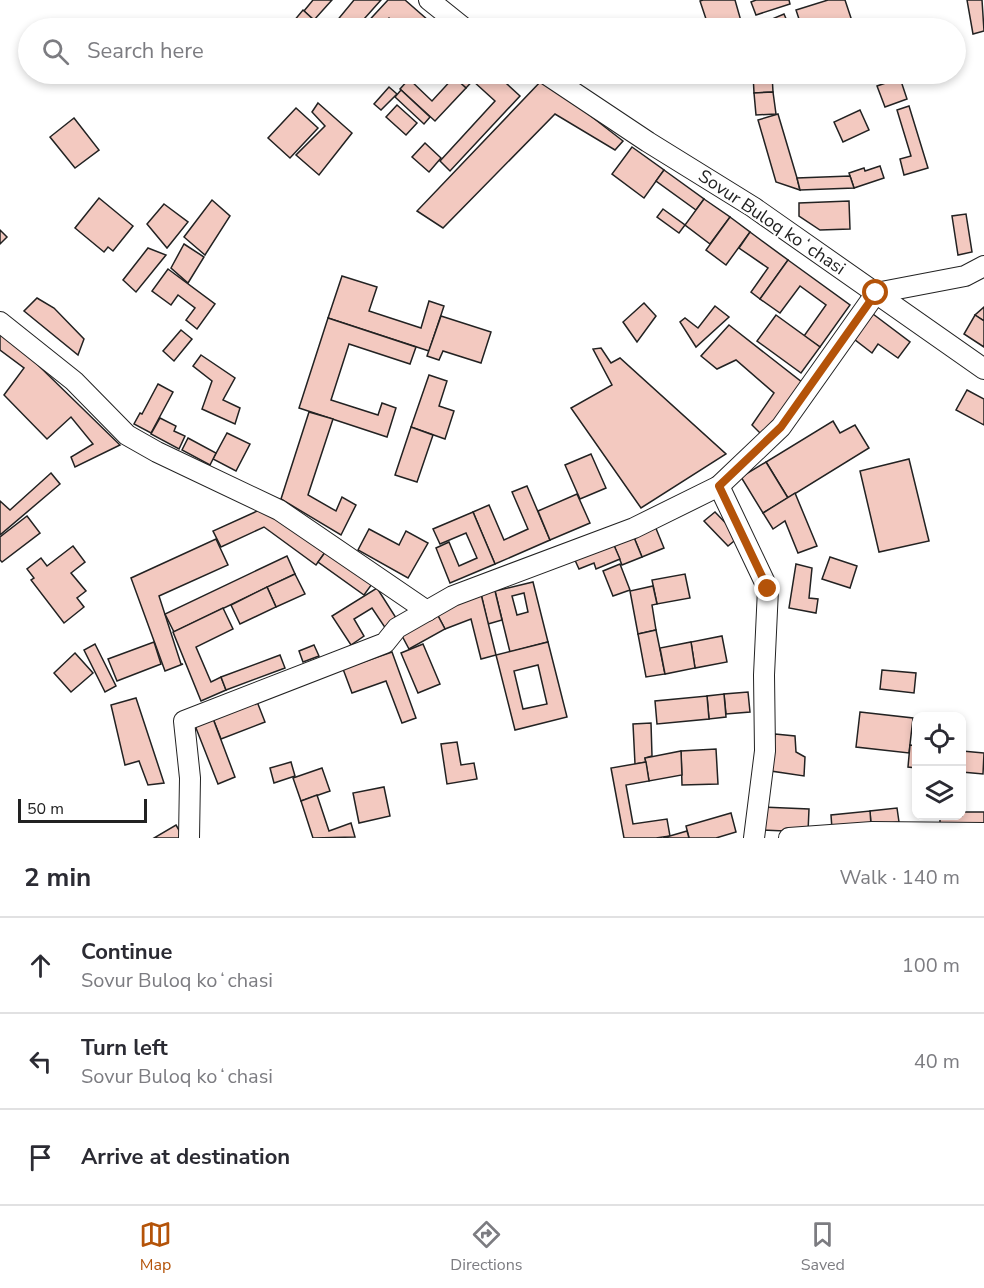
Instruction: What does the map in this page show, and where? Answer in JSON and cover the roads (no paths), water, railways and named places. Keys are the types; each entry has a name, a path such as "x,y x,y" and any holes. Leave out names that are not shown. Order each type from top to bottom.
{"street":[{"path":"429,0 452,18"},
{"name":"Sovur Buloq koʻchasi","path":"561,84 648,142 753,207 984,369"},
{"path":"189,838 190,778 184,721 385,643 397,628 453,596 634,528 719,486 781,427 876,293 965,276 984,266"},
{"path":"0,322 74,381 127,435 157,452 279,510 427,611"},
{"path":"719,486 768,589 764,675 765,752 754,838"},
{"path":"789,838 872,832 984,833"}]}
